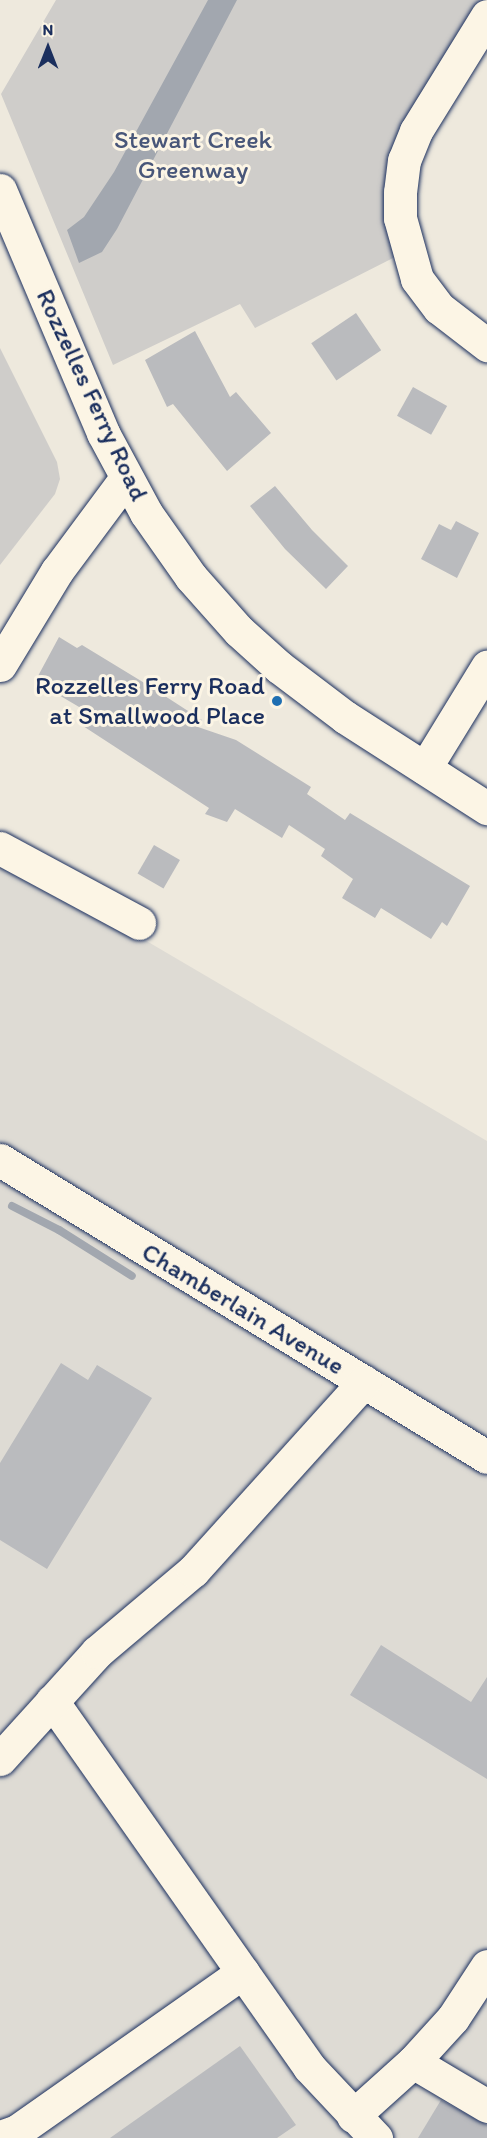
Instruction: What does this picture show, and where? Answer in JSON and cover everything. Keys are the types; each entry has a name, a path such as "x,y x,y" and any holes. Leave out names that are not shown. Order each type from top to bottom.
{"street":[{"path":"487,15 416,131 404,160 400,218 417,279 439,308 487,345"},
{"name":"Rozzelles Ferry Road","path":"0,190 126,478 191,577 239,631 336,711 487,808"},
{"path":"0,665 57,571 126,478"},
{"path":"425,768 487,667"},
{"path":"0,848 139,923"},
{"name":"Chamberlain Avenue","path":"0,1161 487,1457"},
{"path":"0,1760 98,1652 193,1571 364,1382"},
{"path":"52,1701 309,2067 376,2138"},
{"path":"353,2116 413,2062 453,2018 487,1966"},
{"path":"0,2137 16,2132 243,1972"},
{"path":"413,2062 487,2106"}],"shaded area":[{"path":"208,0 237,0 117,229 102,252 79,263 67,230 84,217 114,172"},
{"path":"0,855 487,1141 487,2138 0,2138"}],"green space":[{"name":"Stewart Creek Greenway","path":"56,0 486,0 413,120 395,257 255,328 240,304 113,365 1,94"},
{"path":"0,348 57,462 60,479 55,494 0,565"}],"building":[{"path":"356,313 381,350 336,381 311,343"},
{"path":"195,331 230,397 236,392 271,433 227,471 173,404 167,407 145,360"},
{"path":"413,387 447,406 431,435 397,416"},
{"path":"275,486 312,530 348,566 326,589 285,549 250,506"},
{"path":"456,521 479,533 457,578 421,559 439,524 451,530"},
{"path":"59,637 77,648 82,645 202,720 198,727 236,740 311,787 307,794 345,820 350,813 470,886 447,926 442,922 431,939 381,908 375,918 342,898 353,879 321,856 325,849 289,825 282,838 235,809 227,822 205,814 209,808 83,726 91,714 52,691 55,686 38,676"},
{"path":"154,845 180,860 163,889 138,874"},
{"path":"61,1363 88,1380 97,1365 152,1398 47,1569 0,1540 0,1463"},
{"path":"381,1645 471,1702 487,1677 487,1779 350,1695"},
{"path":"240,2046 296,2125 277,2138 110,2138"},
{"path":"441,2100 487,2125 487,2138 418,2138"}],"waterway":[{"path":"12,1206 59,1230 132,1276"}],"place":[{"name":"Rozzelles Ferry Road at Smallwood Place","path":"277,701"}]}
